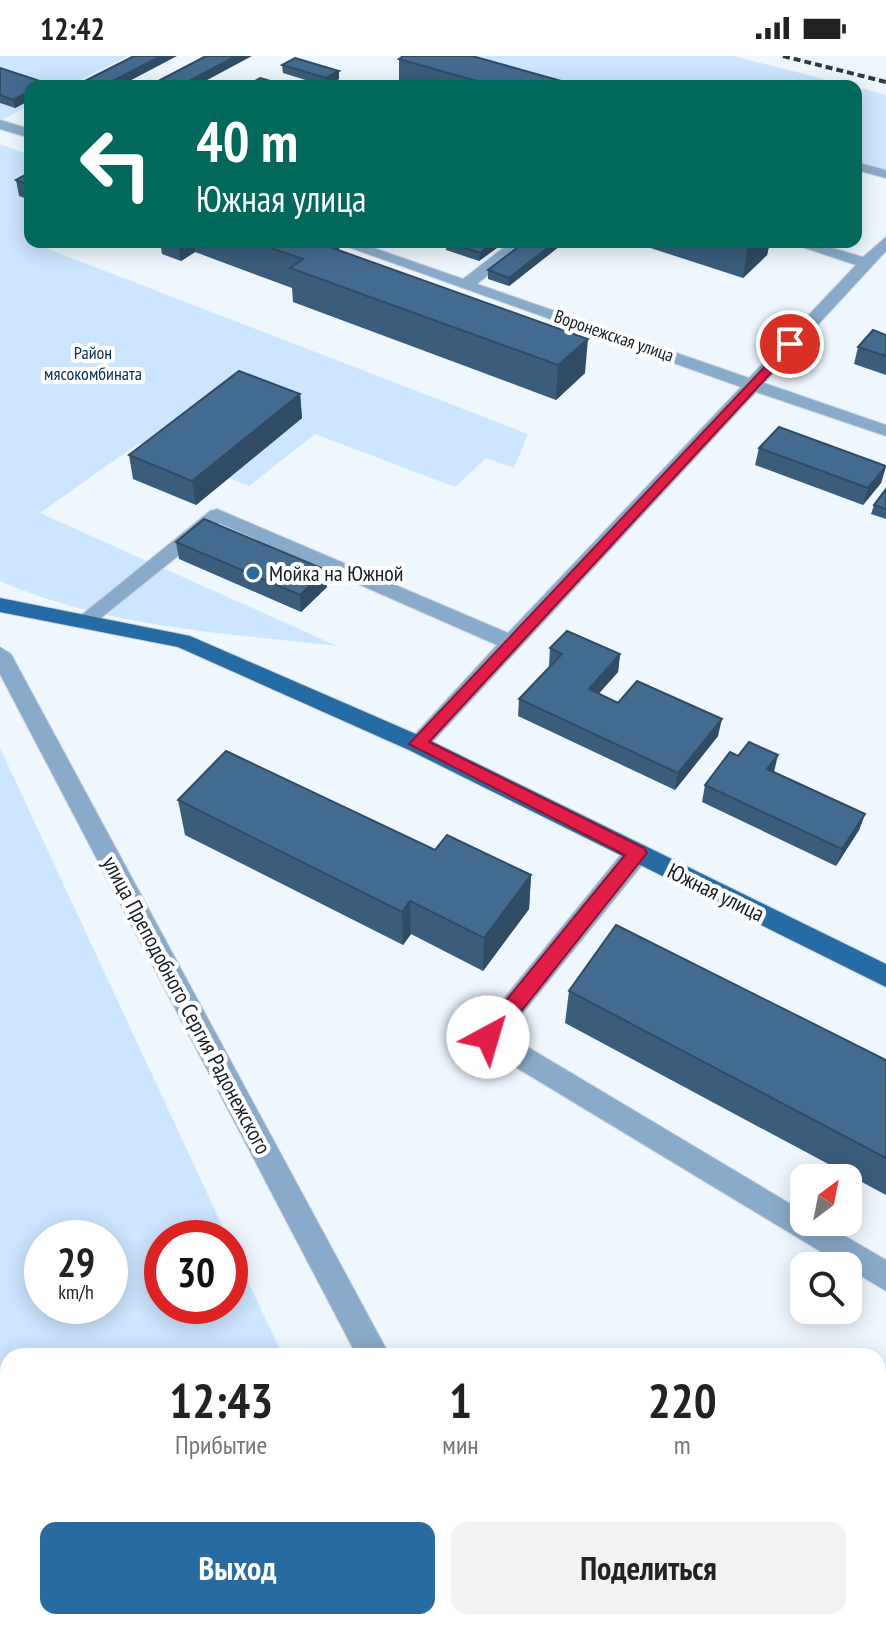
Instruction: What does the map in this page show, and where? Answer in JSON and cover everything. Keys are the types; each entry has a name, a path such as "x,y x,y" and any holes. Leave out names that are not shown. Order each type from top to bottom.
{"main road":[{"name":"Южная улица","path":"0,605 183,641 417,744 886,976"}],"street":[{"path":"0,124 24,132"},
{"path":"862,168 886,174"},
{"path":"417,744 886,242"},
{"name":"Воронежская улица","path":"359,248 886,431"},
{"path":"465,285 513,248"},
{"path":"815,248 866,263"},
{"path":"84,621 217,515 512,643"},
{"name":"улица Преподобного Сергия Радонежского","path":"0,654 370,1348"},
{"path":"637,853 488,1037 886,1277"}],"green space":[{"path":"0,56 128,56 80,80 24,80 24,108 0,121"},
{"path":"437,56 733,56 827,80 532,80"},
{"path":"862,89 886,95 886,169 862,163"},
{"name":"Район мясокомбината","path":"0,144 24,153 24,248 46,248 528,434 514,468 486,458 455,487 315,434 249,486 139,443 40,513 337,646 208,632 123,618 81,609 0,581"},
{"path":"0,748 220,1220 144,1220 144,1324 248,1324 248,1281 279,1348 0,1348"}],"building":[{"path":"134,56 161,56 115,80 87,80"},
{"path":"206,56 236,56 191,80 160,80"},
{"path":"403,56 472,56 558,80 473,80 399,59"},
{"path":"295,58 339,71 326,78 282,65"},
{"path":"0,68 37,80 24,80 24,94 13,100 0,95"},
{"path":"271,248 332,248 588,339 558,365 290,268 303,259"},
{"path":"465,248 486,248 480,253"},
{"path":"517,248 547,248 509,278 488,270"},
{"path":"873,330 886,335 886,356 858,347"},
{"path":"239,371 300,394 192,481 129,455"},
{"path":"779,427 886,466 868,488 759,448"},
{"path":"886,489 886,509 874,505"},
{"path":"204,519 326,570 300,595 176,542"},
{"path":"567,631 620,654 589,689 618,703 637,681 722,719 678,773 519,699 562,654 550,648"},
{"path":"749,742 778,755 767,769 865,814 842,849 705,785 730,752 738,756"},
{"path":"226,751 435,850 447,835 531,875 484,938 410,901 402,912 178,800"},
{"path":"616,925 886,1060 886,1158 569,991"}],"railway":[{"path":"783,56 886,82"}],"place":[{"name":"Мойка на Южной","path":"253,573"}],"route":[{"path":"488,1037 637,853 417,744 790,344"}]}
